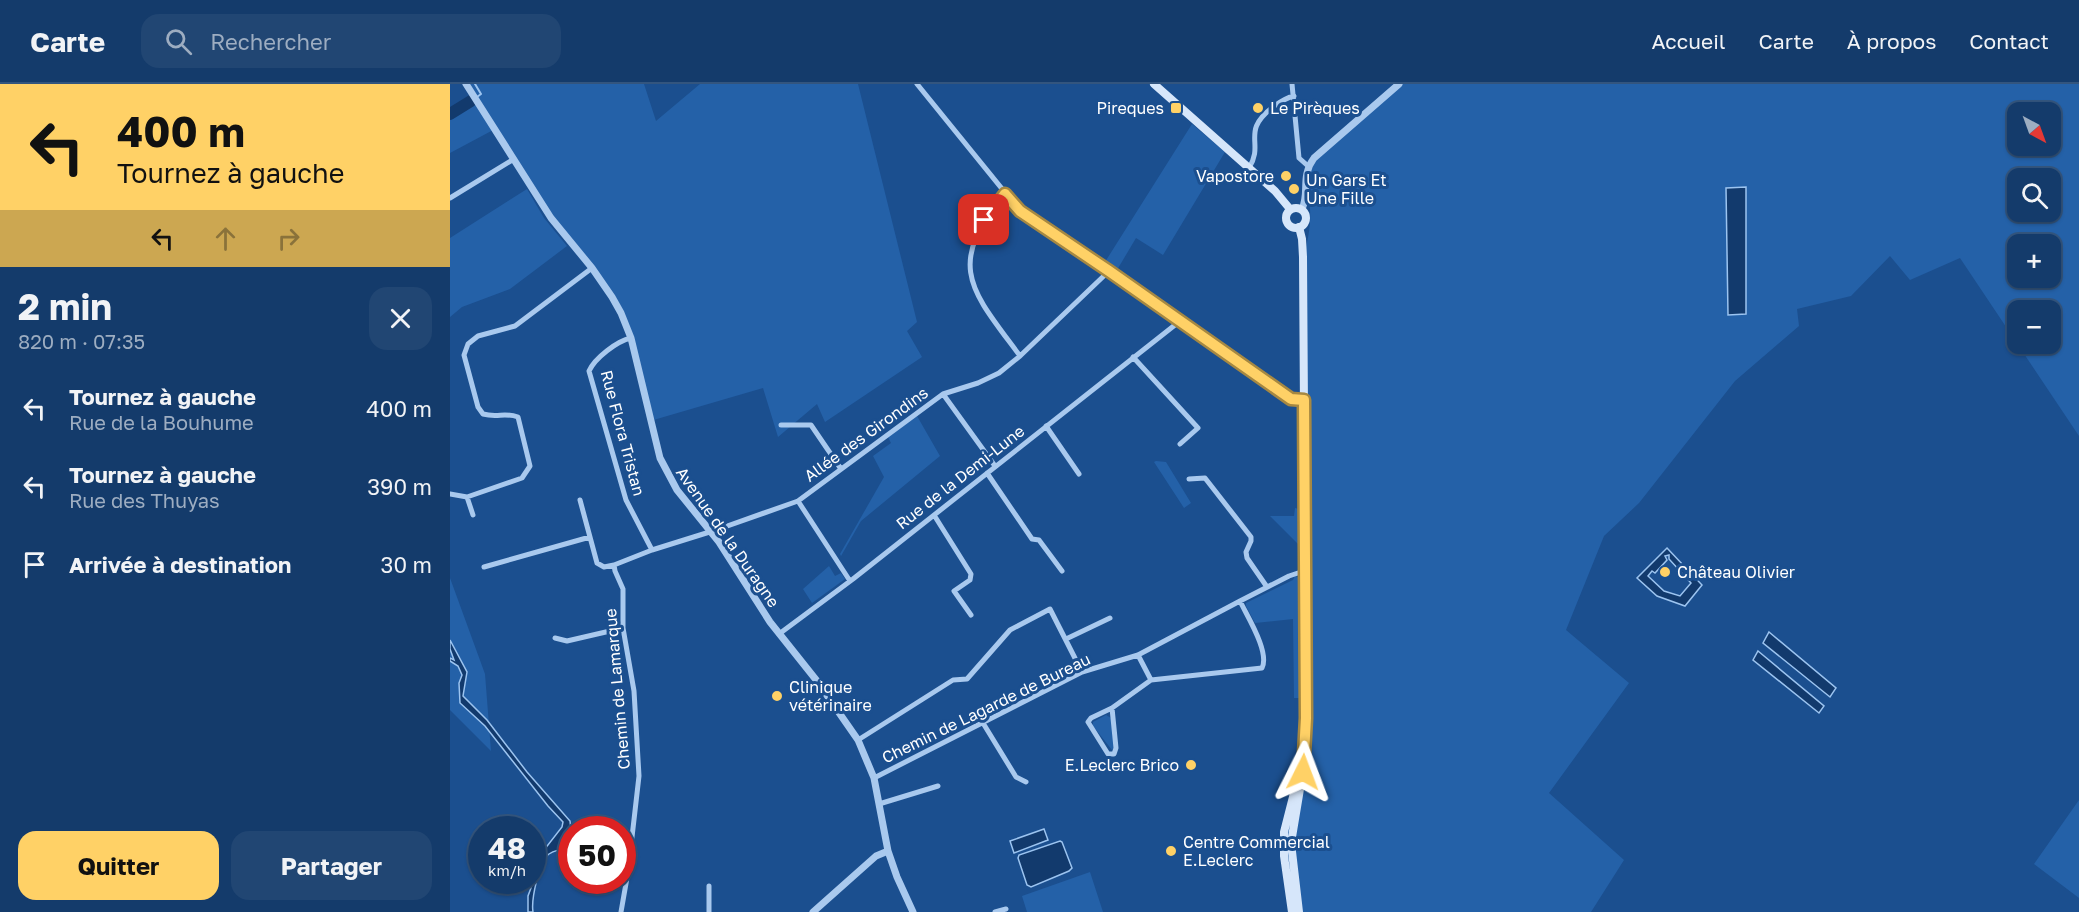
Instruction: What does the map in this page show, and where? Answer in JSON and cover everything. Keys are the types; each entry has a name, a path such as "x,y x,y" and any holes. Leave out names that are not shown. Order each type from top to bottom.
{"main road":[{"path":"1154,84 1275,191 1290,209"},
{"path":"1296,207 1302,209 1306,219 1299,227 1293,227 1286,221 1286,215 1290,209 1296,207"},
{"path":"1292,912 1284,856 1284,832 1298,777 1306,718 1303,257 1299,227"},
{"path":"1299,912 1291,843 1305,759 1304,740"}],"street":[{"name":"Avenue de la Duragne","path":"466,84 551,218 592,268 621,313 631,338 663,466 677,490 711,532 779,634 821,686 858,740 874,778 888,851 913,912"},
{"path":"917,84 1020,211 1291,399 1304,400"},
{"path":"1302,209 1308,166 1321,151 1399,84"},
{"path":"1292,86 1299,158 1308,166"},
{"path":"1249,168 1254,158 1255,129 1259,117 1286,98 1294,96"},
{"path":"450,198 514,159"},
{"path":"1005,194 976,234 969,256 969,275 981,303 1020,356"},
{"path":"450,494 467,497 522,478 530,466 518,417 506,413 494,417 483,414 478,407 464,355 468,344 478,336 515,326 592,268"},
{"name":"Allée des Girondins","path":"711,532 798,501 943,394 978,383 999,373 1020,356 1109,271"},
{"name":"Rue de la Demi-Lune","path":"779,634 850,581 1180,321"},
{"name":"Rue Flora Tristan","path":"631,338 616,345 592,364 589,371 626,500 652,550"},
{"path":"1134,357 1198,428 1180,444"},
{"path":"943,394 995,466"},
{"path":"780,425 811,424 841,469"},
{"path":"1046,426 1079,474"},
{"path":"987,473 1032,539 1039,540 1062,571"},
{"path":"1189,479 1205,478 1251,537 1246,552 1247,558 1266,587"},
{"path":"467,497 473,515"},
{"path":"580,500 597,563 604,567 711,532"},
{"path":"798,501 850,581"},
{"path":"934,515 971,574 970,580 954,591 970,615"},
{"path":"484,567 590,537"},
{"name":"Chemin de Lamarque","path":"614,565 623,589 623,628 634,691 639,776 621,912"},
{"name":"Chemin de Lagarde de Bureau","path":"874,778 1082,672 1138,655 1266,587 1304,571"},
{"path":"1112,708 1116,748 1114,754 1108,753 1088,722 1091,718 1112,708 1150,680 1262,668 1264,664 1262,650 1240,601"},
{"path":"858,740 953,680 968,679 1010,630 1050,609 1082,672"},
{"path":"1066,639 1110,618"},
{"path":"555,638 567,641 623,628"},
{"path":"1138,655 1150,680"},
{"path":"983,723 1016,777 1026,782"},
{"path":"879,804 938,786"},
{"path":"813,912 876,856 888,851"},
{"path":"709,886 709,912"},
{"path":"995,912 1006,909"}],"shaded area":[{"path":"466,84 644,84 656,121 700,84 858,84 917,322 907,331 922,357 825,422 817,404 778,437 763,388 650,421 621,313 551,218 495,129 450,153 450,112 473,97"},
{"path":"1399,84 2079,84 2079,436 2024,354 2061,354 2061,300 2007,300 2007,328 1960,258 1910,280 1890,256 1851,296 1797,309 1799,326 1735,381 1639,503 1604,536 1566,630 1629,683 1549,793 1624,860 1591,912 1292,912 1284,832 1298,777 1304,740 1303,257 1310,221 1308,166"},
{"path":"1192,124 1225,152 1163,255 1136,238 1117,270 1105,262"},
{"path":"1746,187 1746,314 1728,315 1726,188"},
{"path":"527,189 544,218 567,246 510,289 462,307 450,317 450,238"},
{"path":"917,416 940,456 861,521 841,556 840,554 884,477 873,456 891,443 888,437"},
{"path":"1154,462 1166,462 1191,503 1184,508"},
{"path":"1295,508 1299,509 1299,545 1270,516 1294,516"},
{"path":"1667,548 1702,585 1685,606 1657,596 1637,578","holes":["1669,555 1669,559 1691,583 1680,596 1664,591 1648,576 1652,571 1655,573 1667,560 1665,556"]},
{"path":"829,566 835,576 841,573 845,579 812,603 803,589"},
{"path":"1295,576 1300,578 1300,698 1294,698 1293,619 1255,623 1246,606 1246,603 1293,580"},
{"path":"450,578 485,674 491,751 450,710"},
{"path":"1769,632 1836,688 1830,697 1763,643"},
{"path":"450,640 467,672 463,696 487,720 527,772 566,816 558,817 548,806 485,726 460,703 459,683 462,675 458,666 450,661 450,658 454,660"},
{"path":"1758,651 1824,706 1819,713 1753,660"},
{"path":"1106,715 1111,718 1114,748 1112,750 1093,726 1093,722"},
{"path":"2079,800 2079,898 2034,864"},
{"path":"1044,829 1048,840 1014,853 1010,841"},
{"path":"558,832 558,850 546,857 546,847"},
{"path":"1060,841 1072,868 1031,887 1027,885 1019,855"},
{"path":"1090,872 1103,912 1027,912 1022,896"},
{"path":"534,894 533,912 528,912 528,896"}],"waterway":[{"path":"475,84 481,94 477,97"},
{"path":"450,114 471,101"}],"place":[{"name":"Pireques","path":"1176,108"},
{"name":"Le Pirèques","path":"1258,108"},
{"name":"Vapostore","path":"1286,176"},
{"name":"Un Gars Et Une Fille","path":"1294,189"},
{"name":"Château Olivier","path":"1665,572"},
{"name":"Clinique vétérinaire","path":"777,696"},
{"name":"E.Leclerc Brico","path":"1191,765"},
{"name":"Centre Commercial E.Leclerc","path":"1171,851"}],"route":[{"path":"984,220 1005,194 1020,211 1291,399 1304,400 1306,718 1303,772"}]}
